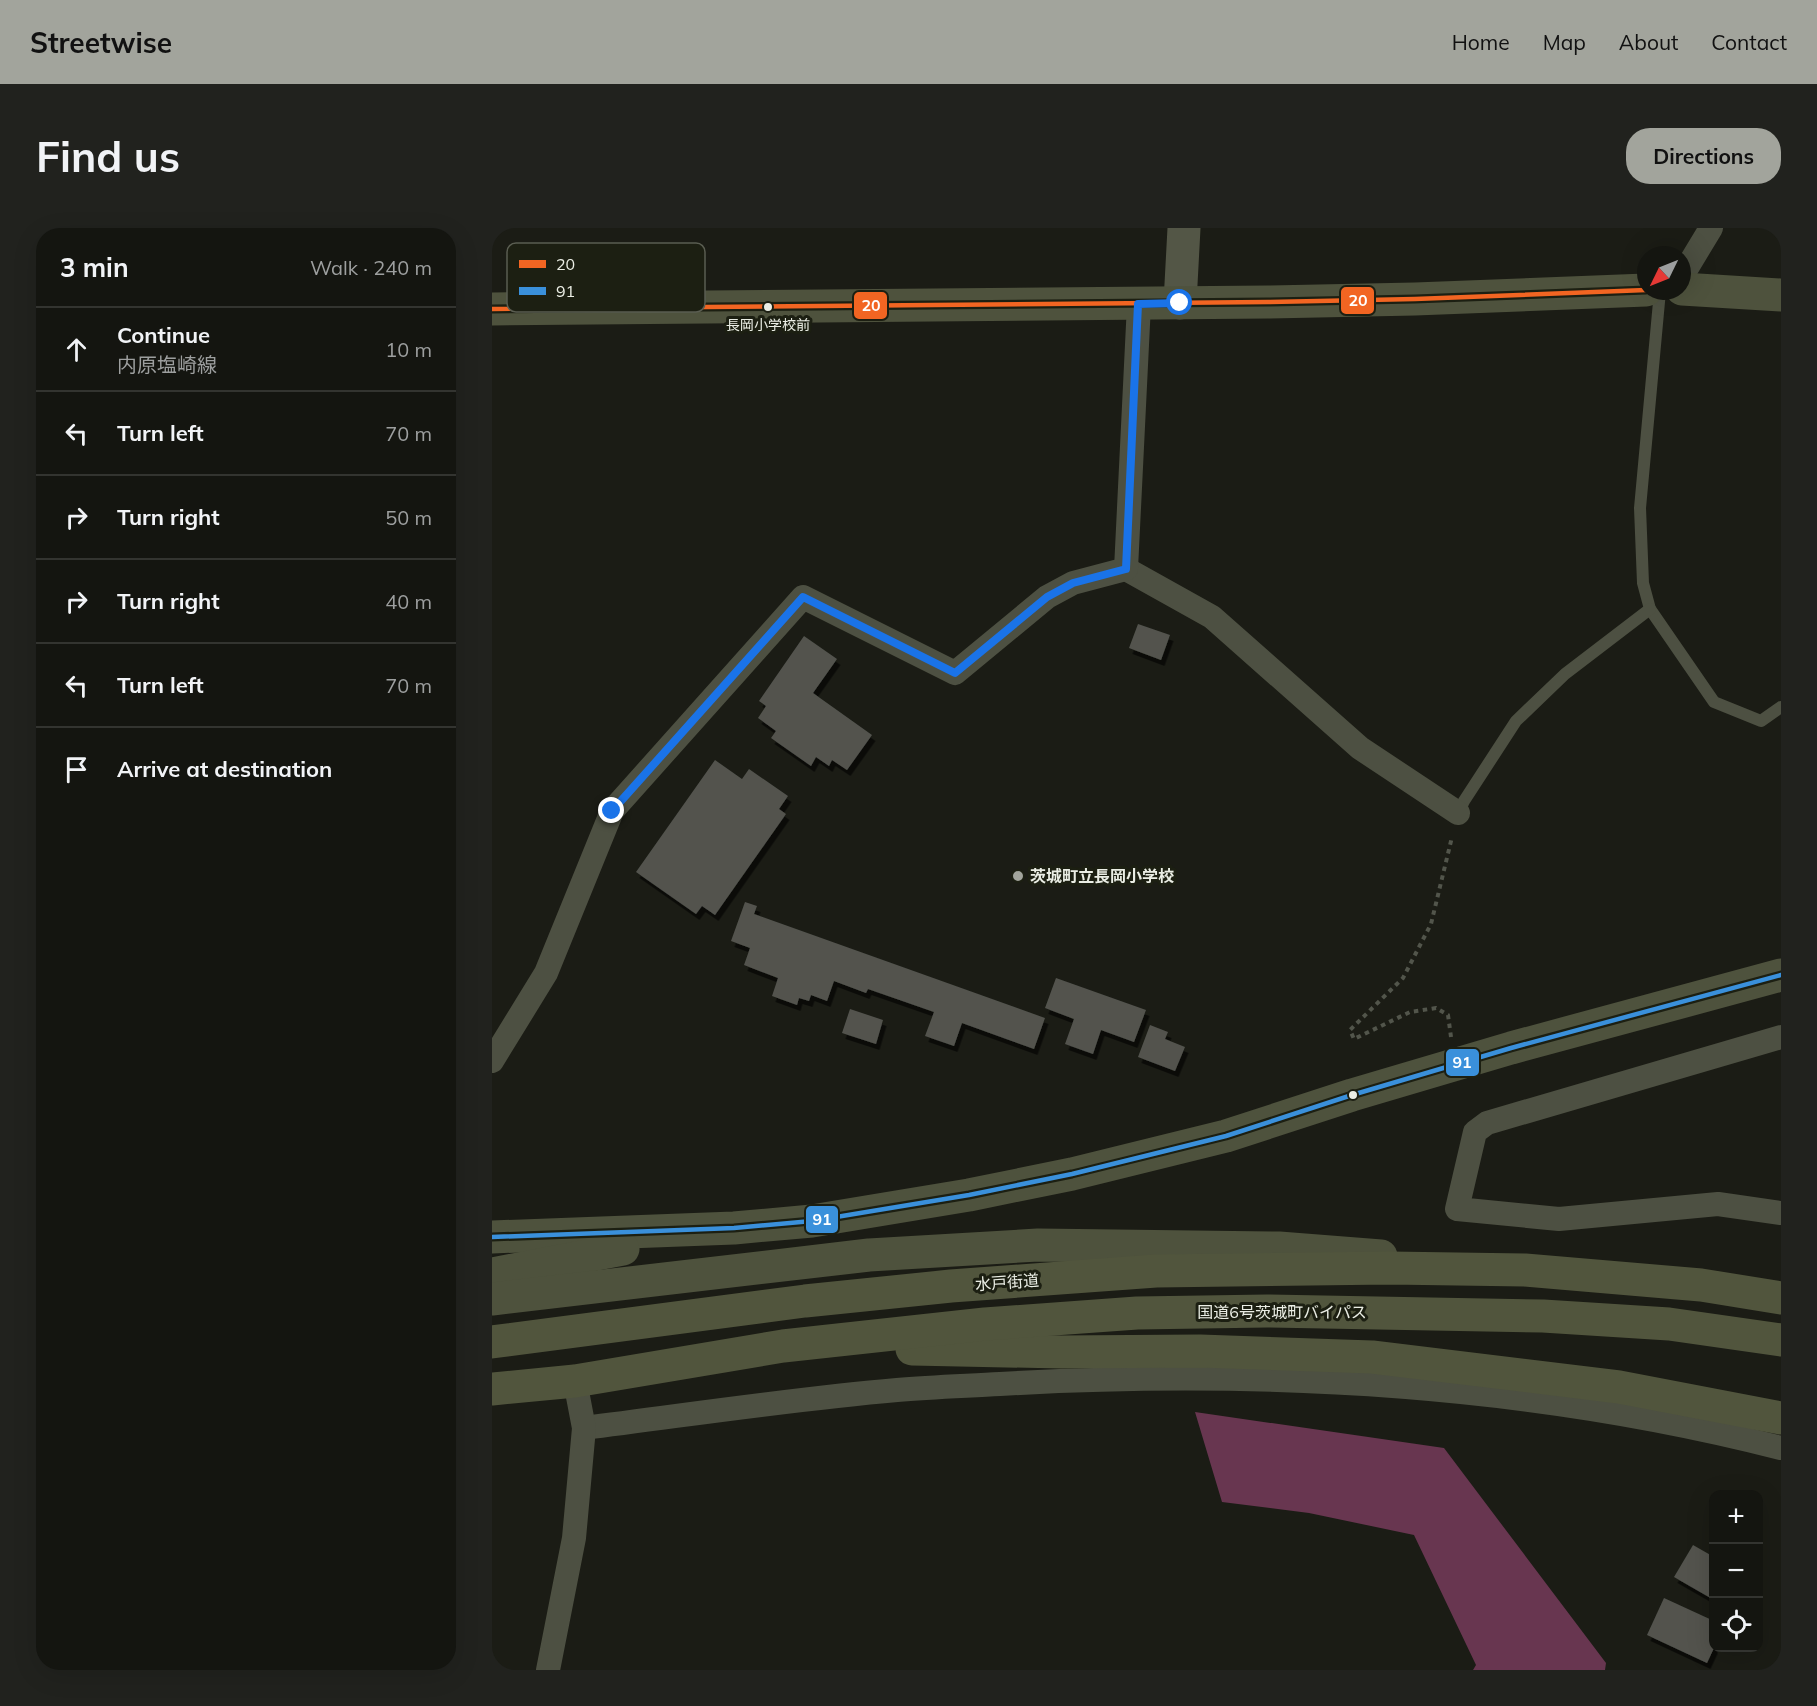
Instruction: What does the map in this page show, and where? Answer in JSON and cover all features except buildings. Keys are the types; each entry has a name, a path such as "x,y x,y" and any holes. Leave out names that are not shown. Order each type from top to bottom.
{"highway":[{"path":"1526,1269 1701,1285 1781,1298"},
{"name":"水戸街道","path":"492,1342 805,1301 951,1286 1098,1275 1156,1271 1526,1269"},
{"name":"国道6号茨城町バイパス","path":"783,1347 1020,1321 1137,1312 1267,1311 1543,1316 1669,1324 1781,1340"},
{"path":"492,1389 575,1381 783,1347 1061,1352 1200,1351 1372,1357 1619,1387 1781,1418"}],"main road":[{"path":"705,307 1415,299 1637,290"},
{"path":"1691,290 1781,296"},
{"path":"492,309 507,309"},
{"path":"492,1237 734,1228 812,1221 910,1206 1072,1174 1226,1136 1352,1095 1500,1052 1781,975"},
{"path":"492,1274 734,1228"},
{"path":"492,1299 869,1255 1038,1245 1279,1248 1526,1269"}],"street":[{"path":"1180,303 1184,228"},
{"path":"1691,261 1710,228"},
{"path":"1126,569 1138,304"},
{"path":"492,1061 546,973 612,811 803,597 955,673 1047,597 1073,583 1126,569 1212,617 1360,748 1458,813"},
{"path":"1781,1037 1487,1123 1475,1132 1457,1209 1559,1219 1718,1204 1781,1213"},
{"path":"584,1428 897,1390 1063,1380 1274,1379 1401,1386 1530,1400 1639,1416 1781,1448"},
{"path":"548,1670 574,1538 584,1428 575,1381"}],"lane":[{"path":"1659,300 1640,508 1643,583 1650,609 1714,702 1761,721 1781,707"},
{"path":"1458,813 1516,721 1564,674 1650,609"}],"path":[{"path":"1451,1042 1448,1015 1436,1008 1410,1012 1354,1039 1350,1030 1403,978 1431,924 1458,813"}],"shaded area":[{"path":"1195,1412 1444,1448 1606,1663 1605,1670 1473,1670 1476,1665 1414,1535 1309,1513 1222,1502"}],"transit line":[{"name":"20","path":"705,307 1268,302 1637,290"},
{"name":"20","path":"492,309 507,309"},
{"name":"91","path":"492,1237 734,1228 812,1221 969,1195 1072,1174 1226,1136 1352,1095 1511,1048 1781,975"}],"place":[{"name":"長岡小学校前","path":"768,307"},
{"name":"茨城町立長岡小学校","path":"1018,876"}],"route":[{"path":"612,811 803,597 955,673 1047,597 1073,583 1126,569 1138,304 1180,303"}]}
